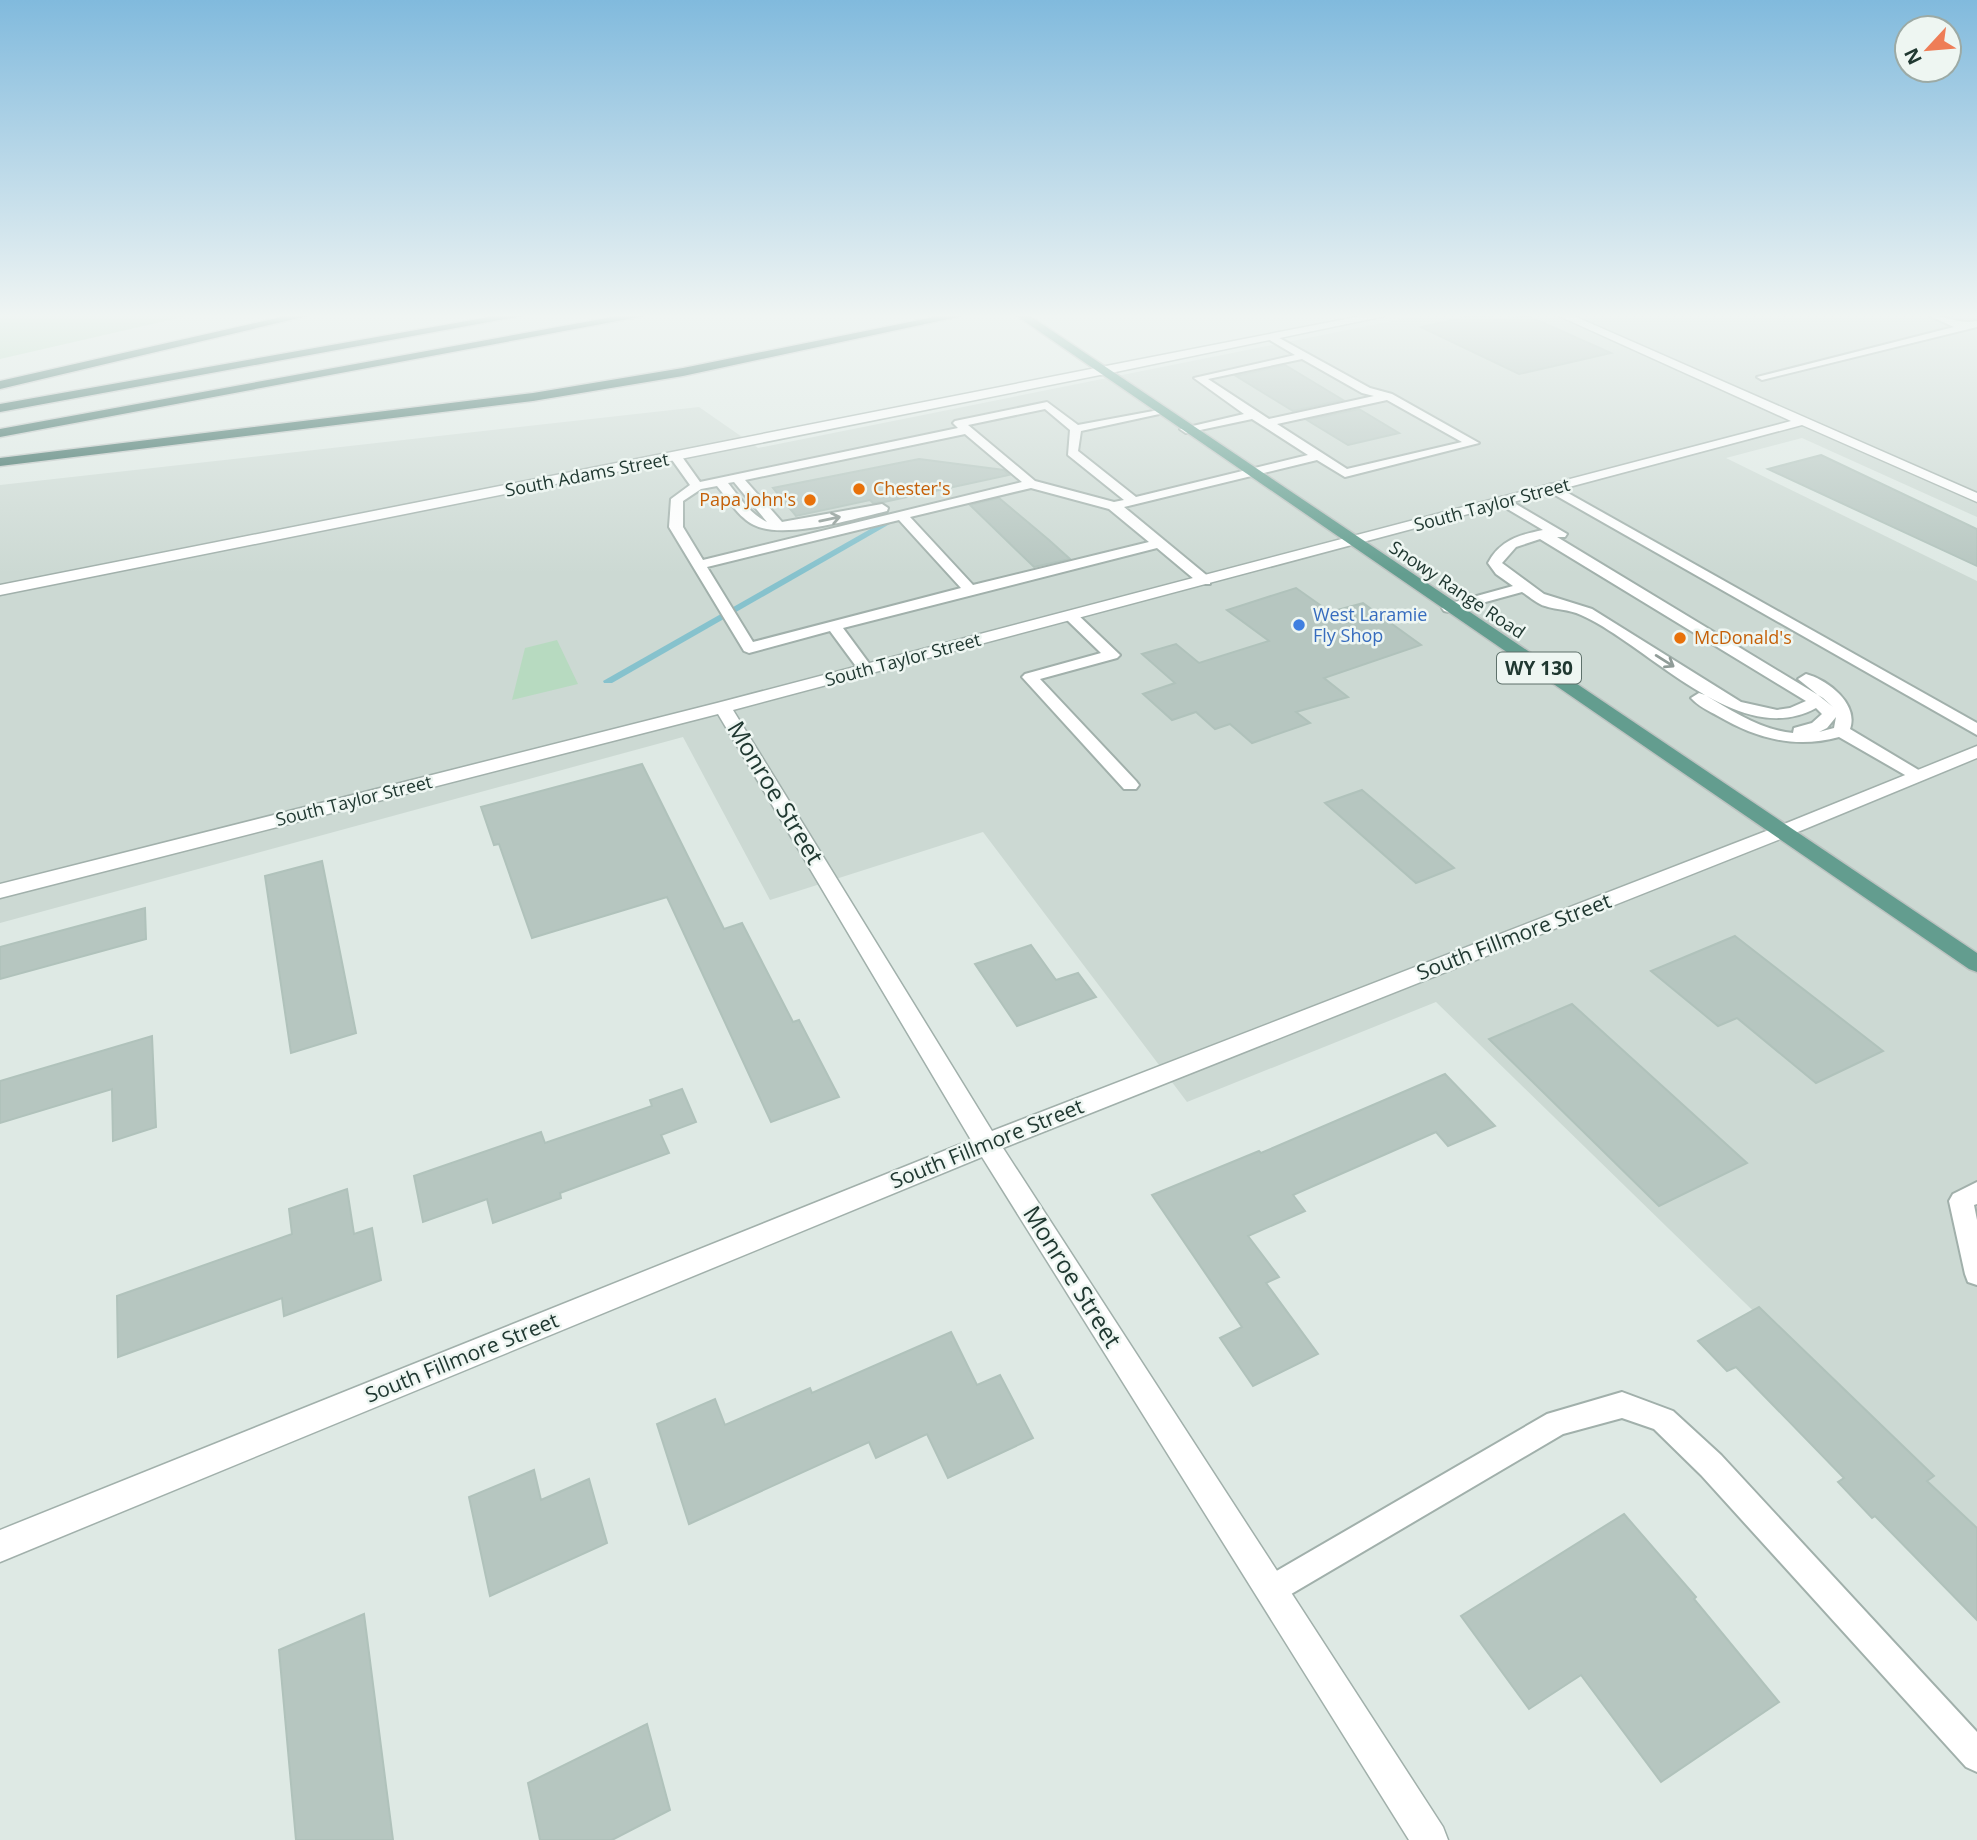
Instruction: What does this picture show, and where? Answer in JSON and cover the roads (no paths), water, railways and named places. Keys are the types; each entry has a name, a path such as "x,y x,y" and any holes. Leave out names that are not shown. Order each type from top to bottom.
{"highway":[{"path":"0,408 34,402"},
{"path":"0,433 170,402"},
{"path":"0,462 493,402"}],"main road":[{"name":"Snowy Range Road","path":"1147,402 1977,964"}],"street":[{"name":"South Adams Street","path":"0,590 948,402"},
{"path":"1760,402 1977,498"},
{"name":"South Taylor Street","path":"0,891 866,670 1804,421"},
{"name":"Monroe Street","path":"723,707 987,1143 1430,1840"},
{"name":"South Fillmore Street","path":"0,1546 987,1143 1781,832 1977,751"}],"lane":[{"path":"1234,402 1345,473 1473,443 1399,402"},
{"path":"1267,423 1362,402"},
{"path":"1076,429 1047,405 959,423 1027,481 1114,506 1205,580"},
{"path":"1076,429 1160,411"},
{"path":"1186,429 1254,415"},
{"path":"1076,429 1072,452 1133,501"},
{"path":"968,430 696,486 677,499 676,527 749,648 1160,543"},
{"path":"1114,506 1319,456"},
{"path":"676,457 696,486"},
{"path":"737,478 773,524 785,527"},
{"path":"720,481 759,526 785,527 1027,481"},
{"path":"699,565 902,516 1027,481"},
{"path":"1552,488 1977,730"},
{"path":"1504,501 1548,533 1817,701 1830,713 1826,722 1814,730 1801,732 1772,726 1587,612 1540,597"},
{"path":"902,516 970,590"},
{"path":"1548,533 1834,695 1843,709 1844,727 1841,731 1810,740 1759,731 1737,722 1524,587 1500,571 1495,563 1499,552 1508,545 1548,533"},
{"path":"1449,608 1524,587"},
{"path":"1071,615 1112,655 1030,677 1130,785"},
{"path":"834,626 866,670"},
{"path":"1735,705 1760,715 1782,716 1817,701"},
{"path":"1841,731 1918,775"},
{"path":"1977,1192 1961,1201 1977,1274"},
{"path":"1271,1590 1557,1423 1622,1405 1663,1420 1711,1465 1977,1756"}],"waterway":[{"path":"608,681 891,521"}],"place":[{"name":"Chester's","path":"859,489"},
{"name":"Papa John's","path":"810,500"},
{"name":"West Laramie Fly Shop","path":"1299,625"},
{"name":"McDonald's","path":"1680,638"}]}
